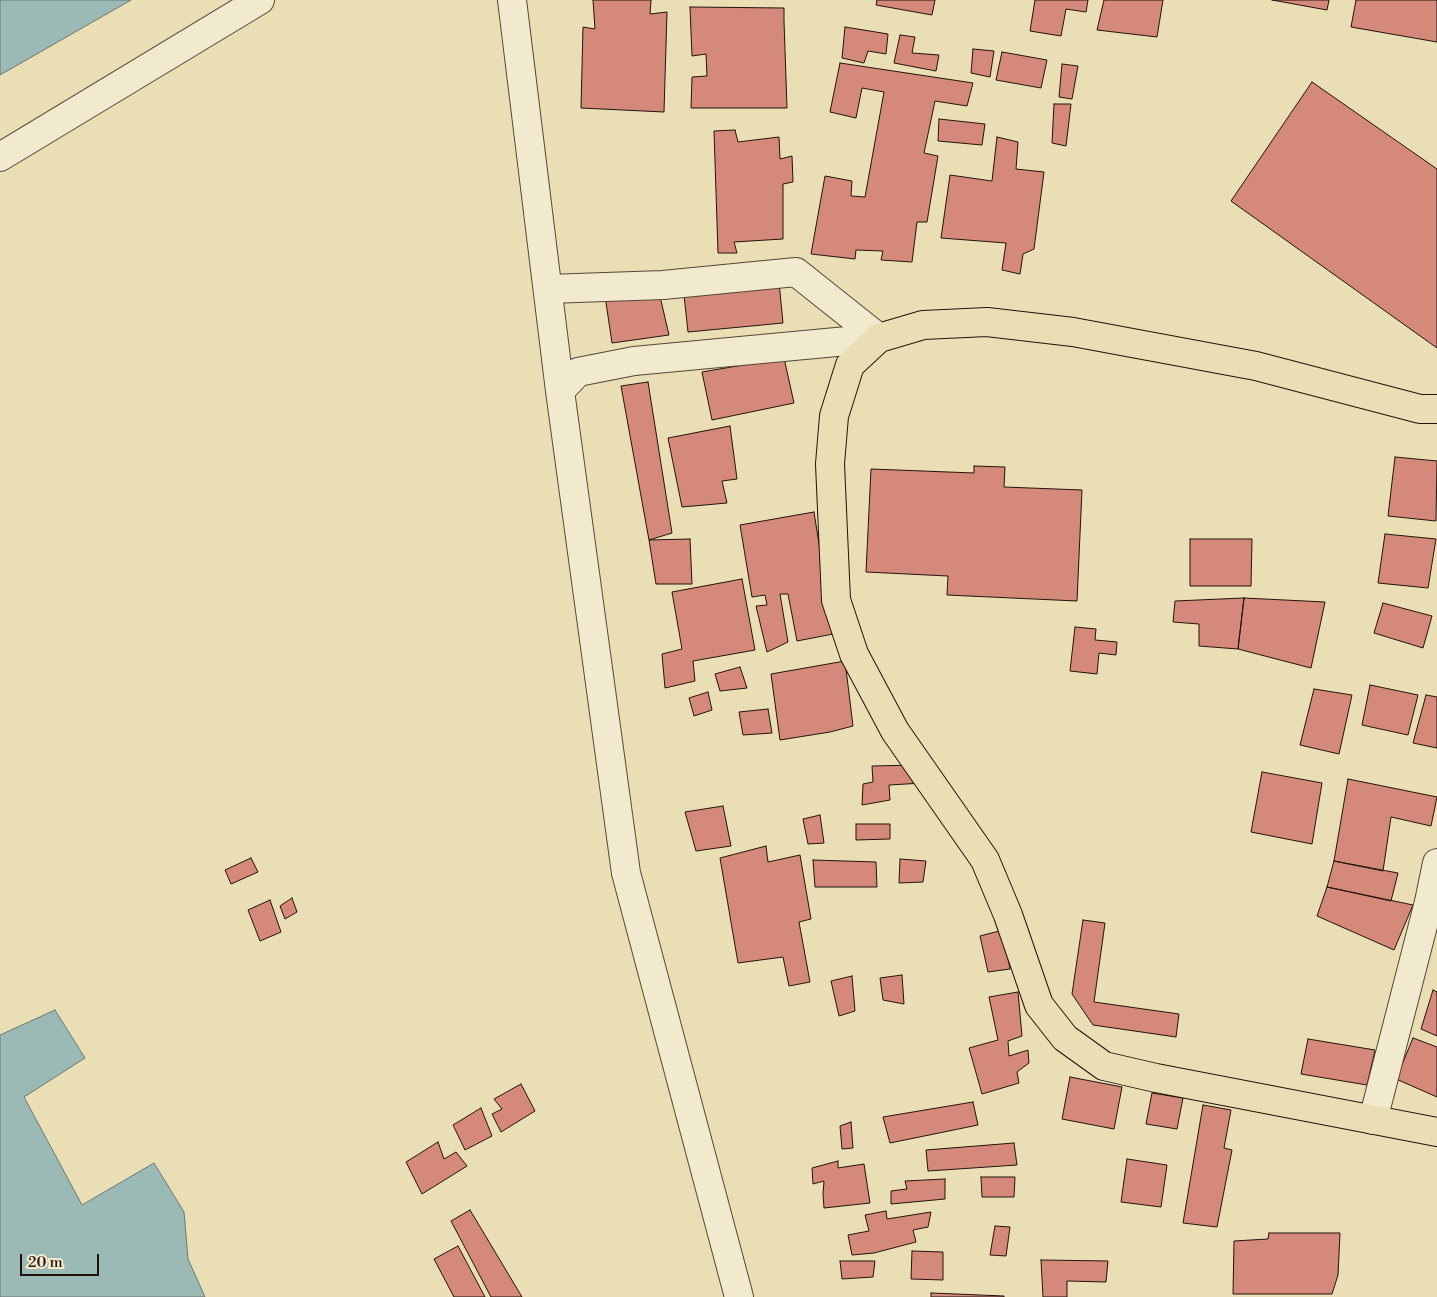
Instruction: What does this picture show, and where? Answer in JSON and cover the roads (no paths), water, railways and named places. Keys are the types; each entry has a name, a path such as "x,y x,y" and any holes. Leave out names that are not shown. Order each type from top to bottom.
{"main road":[{"path":"1437,409 1420,409 1256,366 1073,332 987,322 923,325 879,338 850,365 834,416 830,464 836,600 854,654 895,731 986,860 1008,915 1039,1005 1065,1038 1104,1066 1156,1078 1437,1132"}],"street":[{"path":"0,157 260,0"},
{"path":"512,0 560,391 626,873 734,1296"},
{"path":"548,289 663,285 796,272 879,338"},
{"path":"560,391 578,372 634,361 879,338"},
{"path":"1373,1120 1429,902 1437,863"}],"water":[{"path":"0,0 131,0 0,75"},
{"path":"55,1010 85,1058 24,1097 82,1205 154,1163 184,1212 188,1259 205,1297 0,1297 0,1035"}]}
